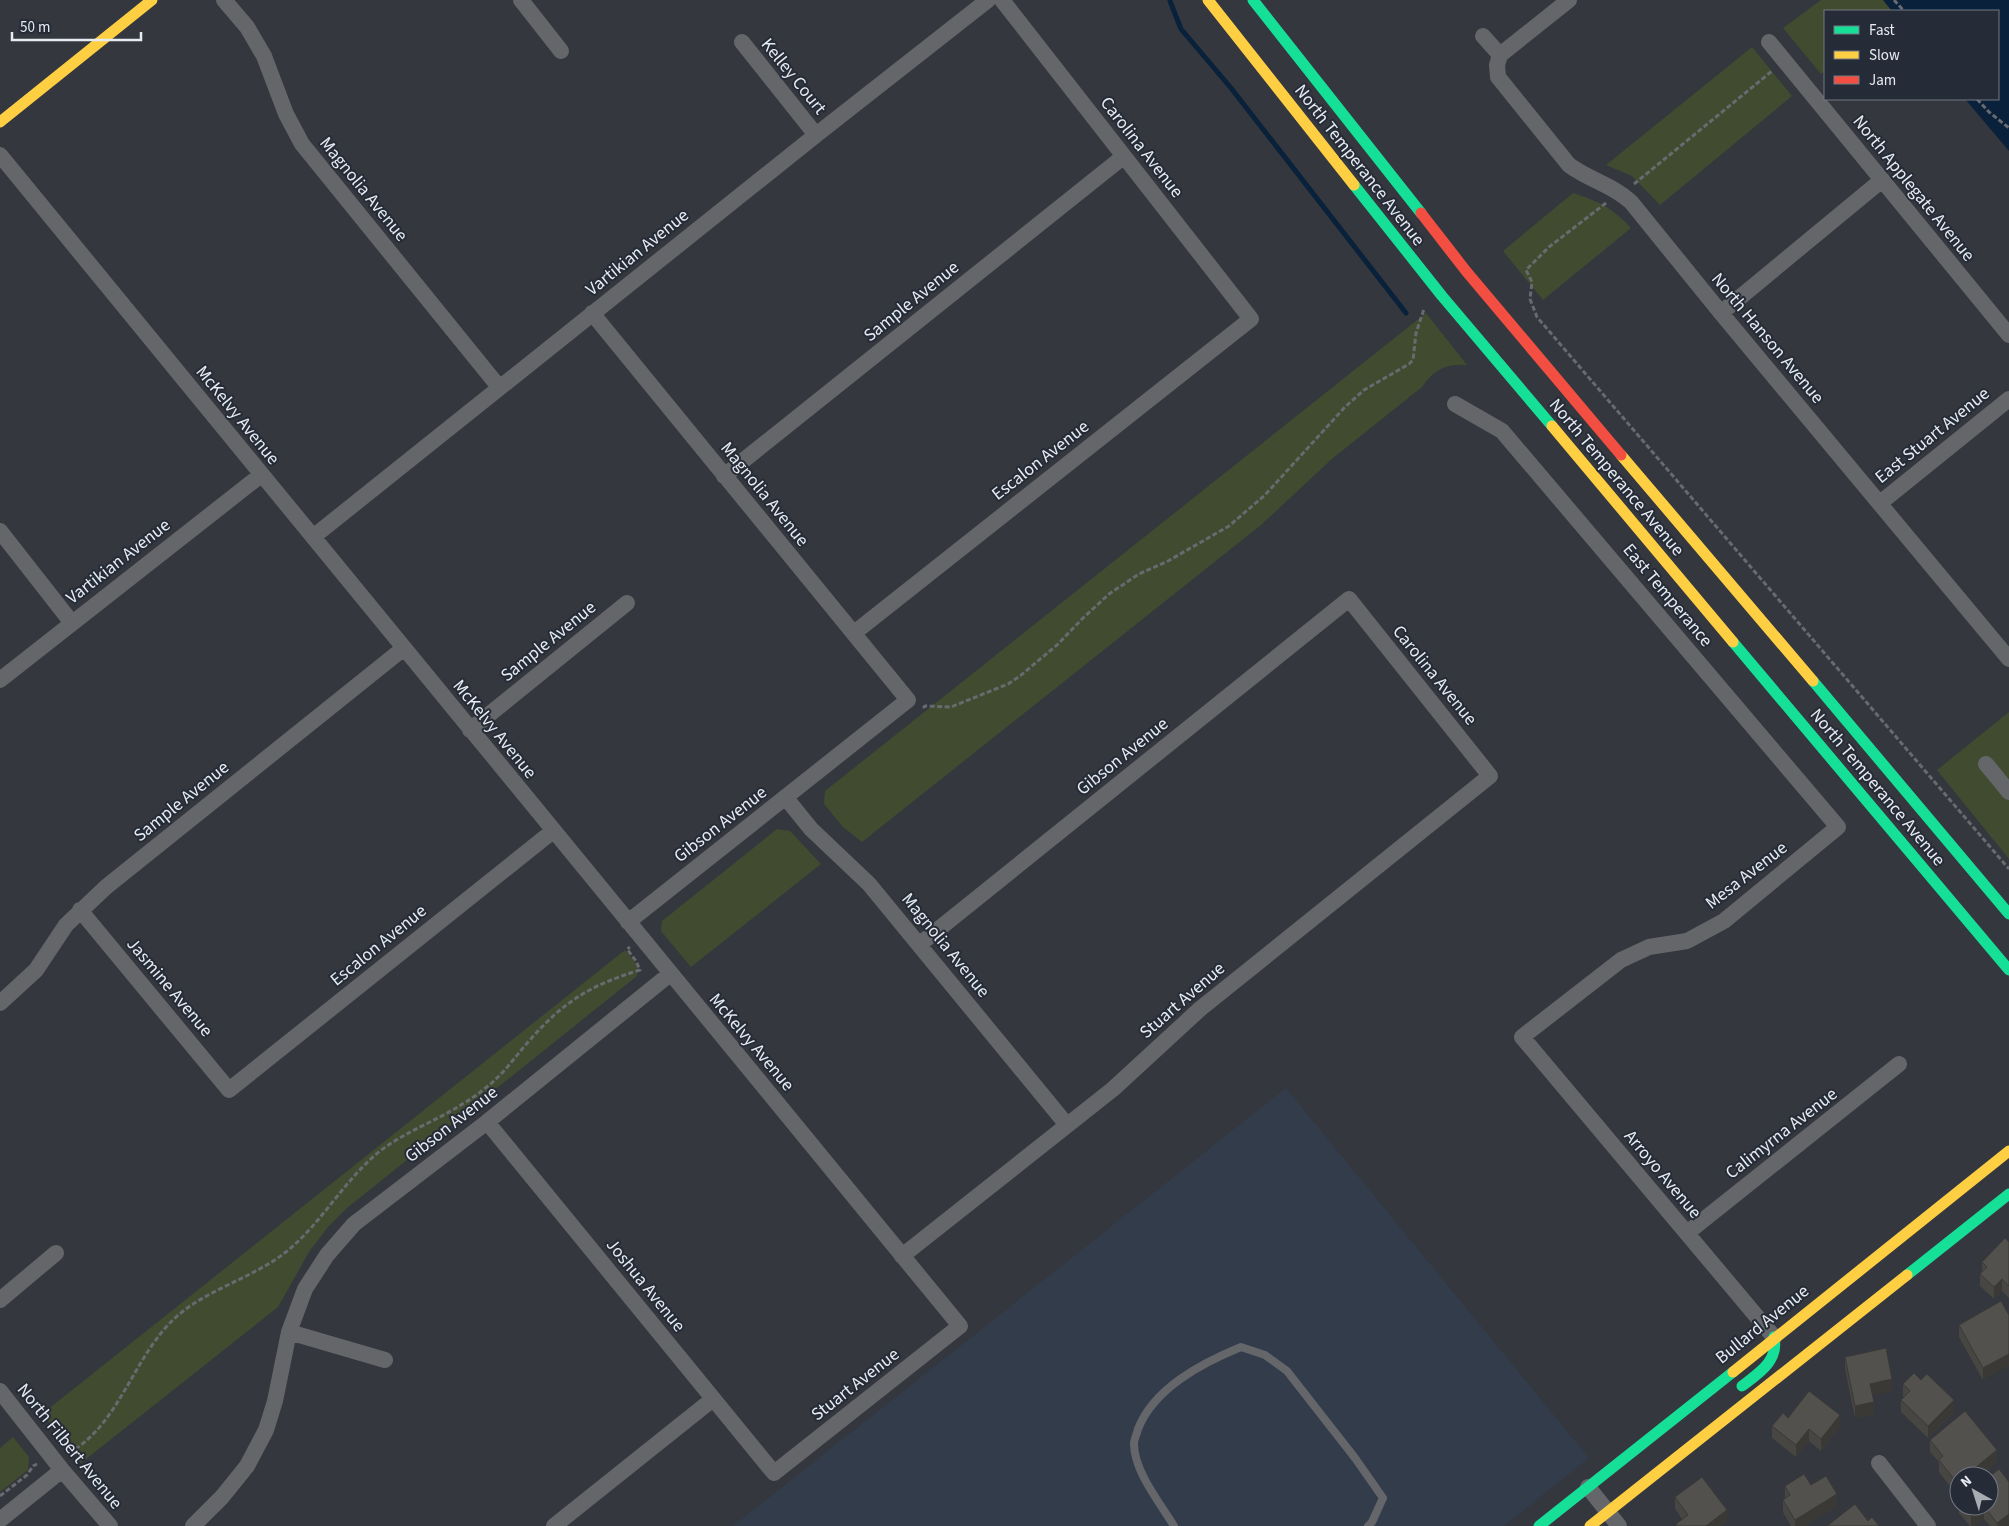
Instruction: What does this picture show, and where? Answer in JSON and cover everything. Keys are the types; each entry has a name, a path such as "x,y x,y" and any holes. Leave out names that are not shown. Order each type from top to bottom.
{"main road":[{"path":"0,122 152,0"},
{"name":"North Temperance Avenue","path":"1208,0 1442,296 2009,970"},
{"name":"North Temperance Avenue","path":"1253,0 1466,271 2009,914"},
{"name":"Bullard Avenue","path":"1539,1526 2009,1151"},
{"path":"1590,1526 2009,1194"},
{"path":"1731,1395 1771,1360 1776,1349 1774,1337"},
{"path":"1708,1431 1715,1414"}],"street":[{"name":"Magnolia Avenue","path":"224,0 247,27 264,56 286,114 302,144 499,387"},
{"path":"521,0 561,51"},
{"name":"Vartikian Avenue","path":"313,537 816,134 988,0"},
{"name":"Carolina Avenue","path":"1002,0 1250,319"},
{"path":"1483,36 1500,55 1569,0"},
{"name":"Kelley Court","path":"742,42 816,134"},
{"name":"North Applegate Avenue","path":"1769,42 2009,335"},
{"name":"North Hanson Avenue","path":"1500,55 1497,65 1498,77 1569,165 1581,174 1621,193 1631,202 1721,314 2009,659"},
{"name":"McKelvy Avenue","path":"0,155 960,1326"},
{"name":"Sample Avenue","path":"724,476 1123,157"},
{"path":"1721,314 1882,180"},
{"name":"Magnolia Avenue","path":"592,313 913,706"},
{"name":"Escalon Avenue","path":"854,633 1250,319"},
{"name":"East Stuart Avenue","path":"1880,503 2009,399"},
{"name":"East Temperance","path":"1455,404 1502,431 1838,827"},
{"name":"Vartikian Avenue","path":"0,680 261,475"},
{"path":"0,532 72,623"},
{"name":"Carolina Avenue","path":"1349,599 1490,776"},
{"name":"Gibson Avenue","path":"920,944 1349,599"},
{"name":"Sample Avenue","path":"470,730 627,603"},
{"name":"Sample Avenue","path":"0,1003 36,970 66,925 106,887 404,648"},
{"name":"Gibson Avenue","path":"628,922 786,798 913,706"},
{"path":"1986,764 2009,792"},
{"name":"Stuart Avenue","path":"902,1256 1113,1089 1200,1009 1238,977 1490,776"},
{"name":"Magnolia Avenue","path":"786,798 827,846 870,884 1067,1125"},
{"name":"Mesa Avenue","path":"1522,1037 1621,960 1649,947 1687,940 1724,921 1838,827"},
{"name":"Escalon Avenue","path":"229,1090 553,831"},
{"name":"Jasmine Avenue","path":"80,910 229,1090"},
{"name":"Gibson Avenue","path":"193,1526 222,1497 247,1466 266,1430 275,1400 289,1332 305,1289 328,1255 354,1224 487,1122 670,974"},
{"name":"Arroyo Avenue","path":"1522,1037 1774,1337"},
{"name":"Calimyrna Avenue","path":"1687,1233 1899,1064"},
{"name":"Joshua Avenue","path":"487,1122 774,1473"},
{"path":"0,1300 56,1253"},
{"name":"Stuart Avenue","path":"774,1473 960,1326"},
{"path":"289,1332 385,1360"},
{"name":"North Filbert Avenue","path":"0,1391 110,1526"},
{"path":"554,1526 713,1400"},
{"path":"1879,1463 1928,1526"},
{"path":"0,1520 58,1464"},
{"path":"1588,1487 1619,1526"}],"lane":[{"path":"1174,1526 1139,1469 1133,1443 1144,1415 1166,1390 1215,1357 1241,1347 1265,1355 1286,1371 1356,1458 1383,1498 1372,1522 1368,1526"}],"path":[{"path":"1894,0 1903,10"},
{"path":"1635,183 1767,74 1785,62"},
{"path":"1978,100 1989,112 2009,128"},
{"path":"1606,203 1549,247 1526,270 1532,282 1530,300 1537,316 2009,869"},
{"path":"913,706 951,707 1008,684 1039,661 1109,594 1140,574 1168,561 1229,526 1265,495 1364,390 1413,360 1416,333 1424,309"},
{"path":"0,1496 26,1475 33,1466 58,1464 87,1439 109,1415 152,1344 175,1318 195,1304 256,1272 286,1252 306,1233 356,1174 379,1152 405,1133 458,1107 487,1086 500,1075 548,1020 564,1006 584,992 609,980 640,970 636,960 627,949 640,938"}],"shaded area":[{"path":"1286,1088 1589,1458 1504,1526 733,1526"}],"green space":[{"path":"1821,0 1883,0 1891,10 1824,10 1824,72 1821,74 1783,28"},
{"path":"1752,47 1792,96 1660,205 1632,176 1606,165"},
{"path":"1573,193 1605,206 1618,215 1631,228 1543,300 1503,251"},
{"path":"1426,313 1467,365 1453,365 1436,372 1422,387 1333,458 1261,525 862,842 843,827 824,804 825,791"},
{"path":"2009,712 2009,859 1937,770"},
{"path":"777,829 790,831 821,864 691,967 661,931 662,921"},
{"path":"625,950 638,966 637,976 347,1208 328,1227 309,1252 278,1307 81,1463 42,1414"},
{"path":"13,1437 29,1457 28,1470 0,1492 0,1448"}],"water":[{"path":"1883,0 2009,0 2009,151 1966,100 1999,100 1999,10 1891,10"}],"building":[{"path":"2005,1238 2009,1242 2009,1286 2002,1279 1994,1287 1980,1274 1987,1267 1982,1262"},
{"path":"2001,1301 2009,1315 2009,1354 1983,1368 1959,1325"},
{"path":"1886,1348 1892,1379 1870,1384 1874,1402 1855,1406 1845,1357"},
{"path":"1914,1373 1921,1380 1927,1374 1954,1400 1928,1426 1901,1400 1910,1391 1903,1384"},
{"path":"1809,1391 1840,1415 1821,1439 1809,1429 1796,1445 1772,1426 1783,1413 1788,1418"},
{"path":"1965,1411 1997,1450 1977,1466 1949,1466 1949,1473 1939,1460 1943,1456 1930,1440"},
{"path":"1999,1469 2009,1482 2009,1514 1997,1523 1992,1516 1999,1516"},
{"path":"1804,1474 1811,1485 1826,1476 1837,1494 1795,1520 1783,1500 1790,1495 1785,1486"},
{"path":"1702,1477 1727,1510 1706,1526 1677,1526 1676,1524 1688,1515 1675,1497"},
{"path":"1855,1504 1868,1521 1872,1517 1879,1526 1827,1526"}],"waterway":[{"path":"1170,1 1181,29 1231,88 1406,313"}],"traffic: fast":[{"path":"1253,0 1421,213"},
{"path":"1354,185 1442,296 1552,426"},
{"path":"1733,642 2009,970"},
{"path":"1813,681 2009,914"},
{"path":"1907,1275 2009,1194"},
{"path":"1742,1386 1761,1371 1771,1360 1774,1353 1774,1337"},
{"path":"1539,1526 1733,1372"}],"traffic: slow":[{"path":"0,122 152,0"},
{"path":"1208,0 1354,185"},
{"path":"1552,426 1733,642"},
{"path":"1621,455 1813,681"},
{"path":"1733,1372 2009,1151"},
{"path":"1590,1526 1907,1275"}],"traffic: jam":[{"path":"1421,213 1466,271 1621,455"}]}
